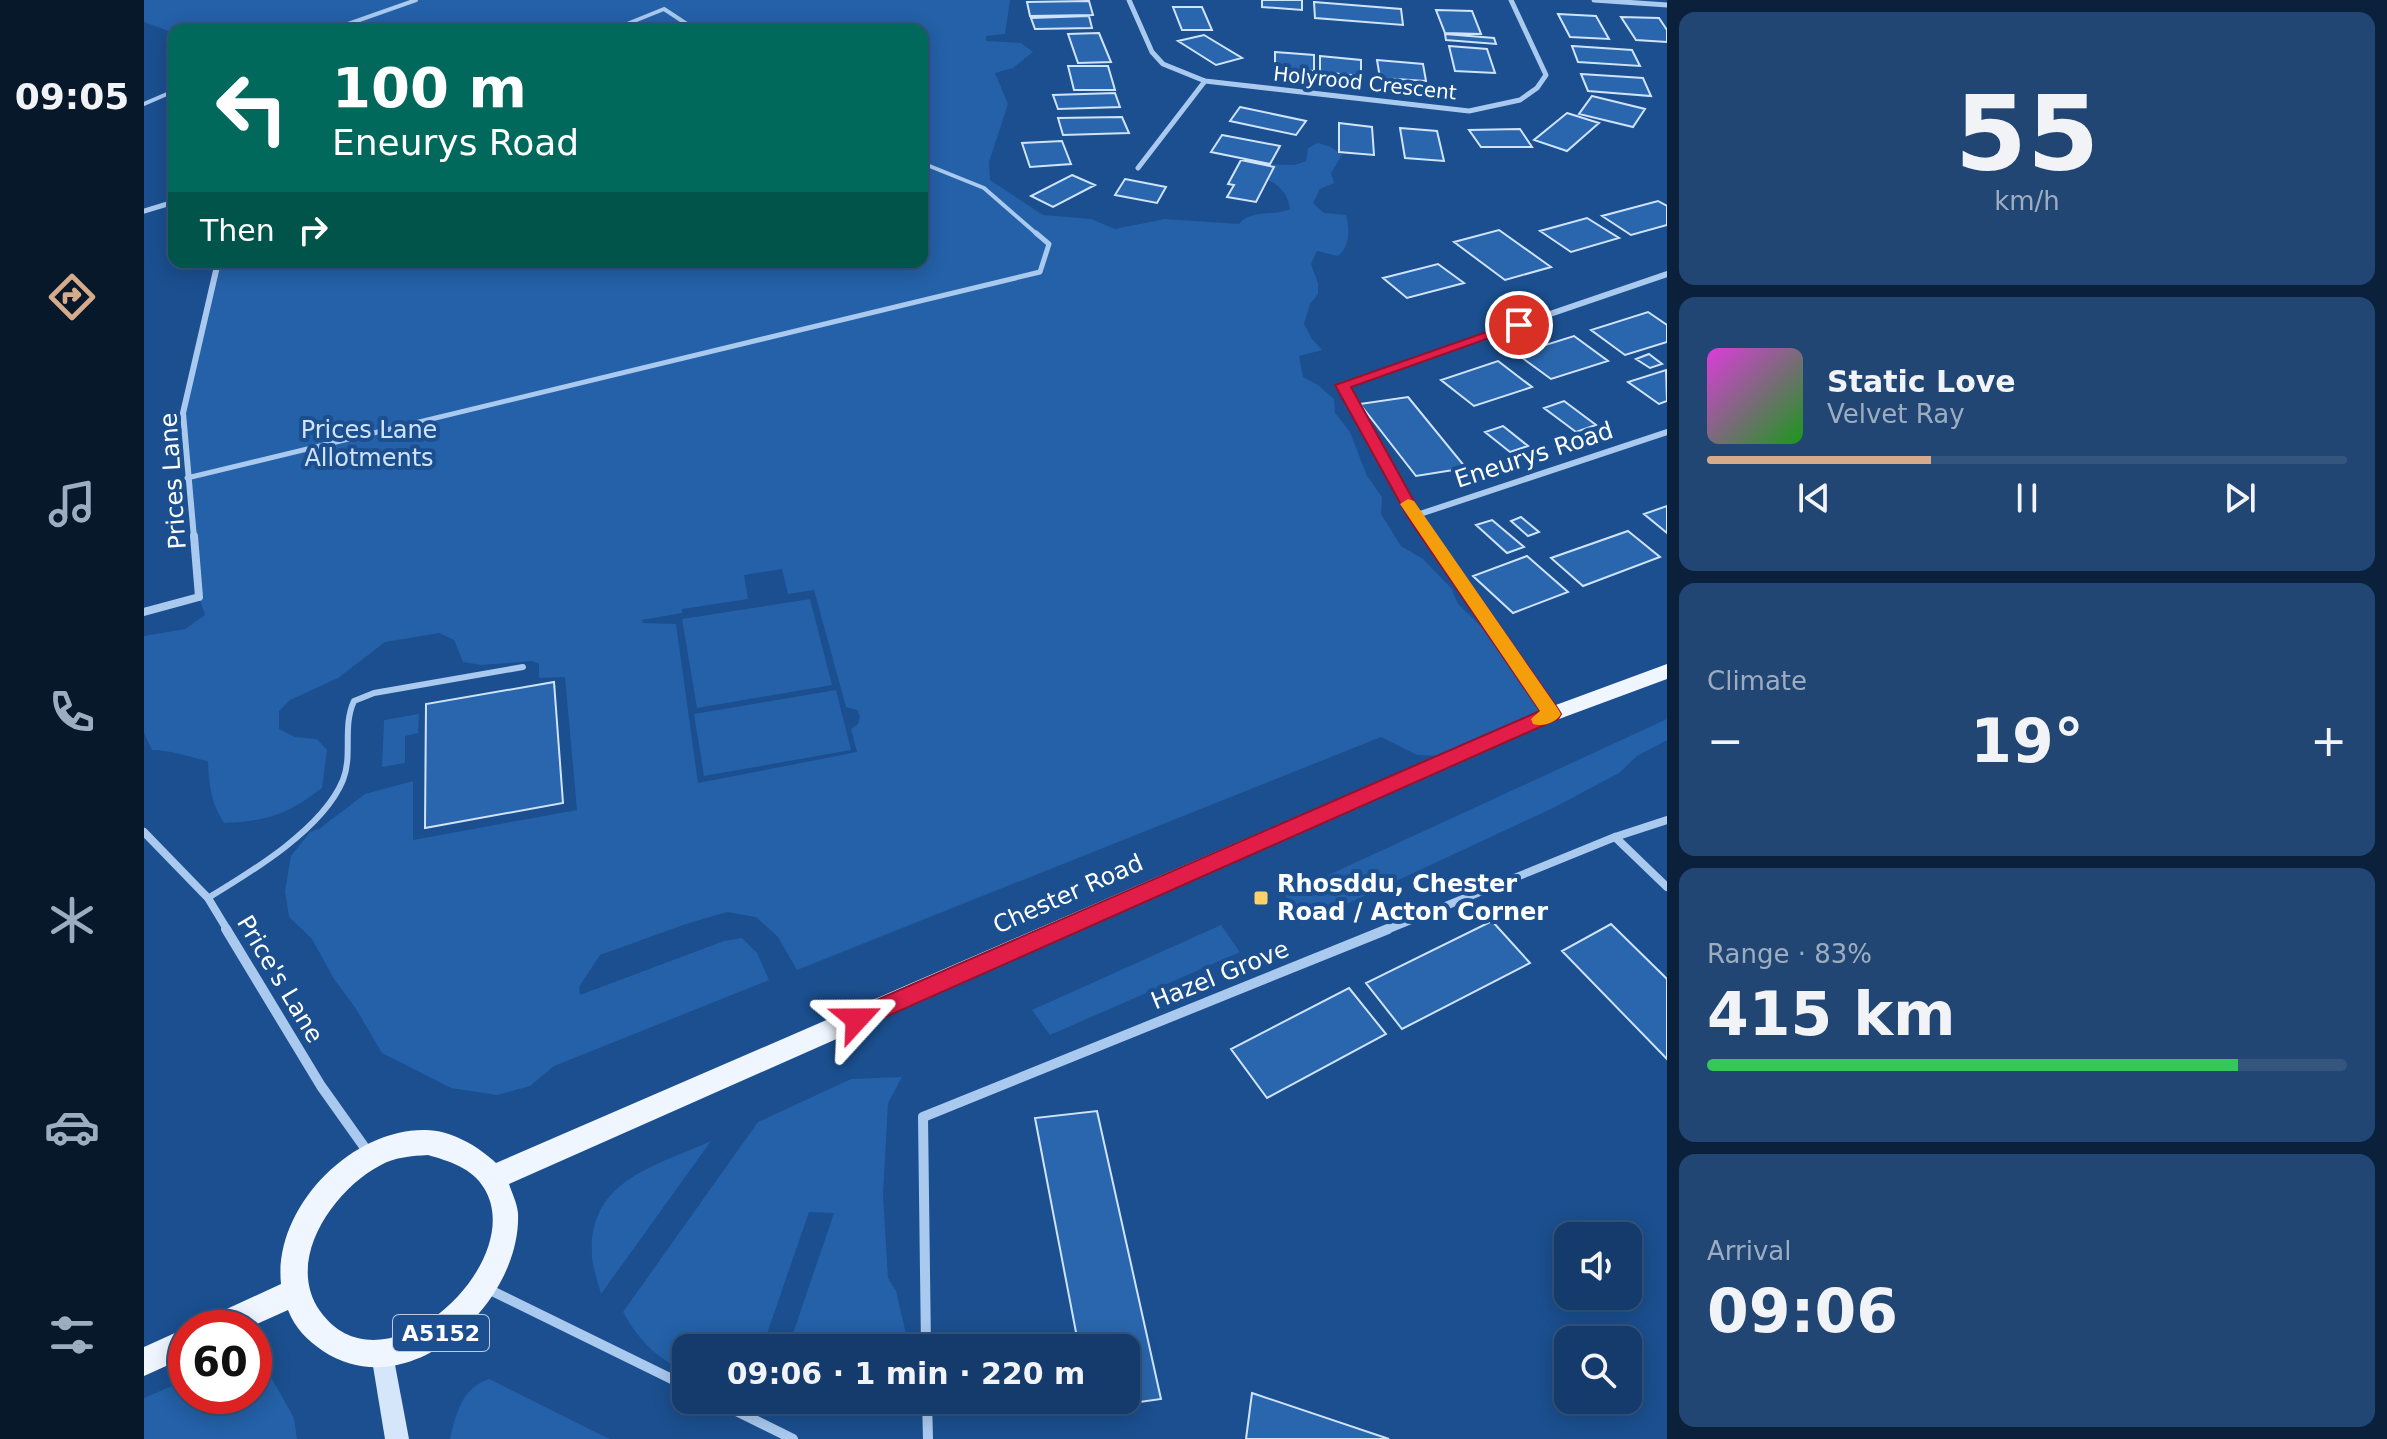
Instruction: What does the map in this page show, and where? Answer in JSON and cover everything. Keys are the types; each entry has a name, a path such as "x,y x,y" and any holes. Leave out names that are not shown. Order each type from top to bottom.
{"main road":[{"name":"Chester Road","path":"494,1177 1552,714 1667,671"},
{"name":"A5152","path":"413,1143 455,1146 477,1158 494,1177 504,1201 505,1229 499,1258 485,1288 465,1313 441,1333 412,1347 382,1354 352,1352 325,1340 305,1319 295,1292 294,1261 303,1229 320,1200 342,1175 370,1156 413,1143"},
{"path":"256,1310 295,1292"},
{"path":"144,1362 168,1351"},
{"path":"382,1354 397,1439"}],"street":[{"name":"Holyrood Crescent","path":"1129,0 1152,52 1163,64 1205,81 1447,110 1494,108 1520,100 1537,88 1546,75 1511,0"},
{"path":"1594,0 1667,5"},
{"path":"1138,168 1205,81"},
{"path":"144,211 168,204"},
{"name":"Prices Lane","path":"144,612 199,597 183,413 216,268"},
{"path":"1552,714 1414,516 1342,385 1667,274"},
{"name":"Eneurys Road","path":"1414,516 1667,432"},
{"name":"Hazel Grove","path":"926,1334 923,1117 1615,837 1667,820"},
{"name":"Price's Lane","path":"144,832 208,898 321,1086 370,1156"},
{"path":"1615,837 1667,887"},
{"path":"485,1288 672,1379"},
{"path":"742,1414 793,1439"},
{"path":"927,1414 928,1439"}],"lane":[{"path":"348,24 416,0"},
{"path":"627,24 664,9 687,24"},
{"path":"144,104 168,94"},
{"path":"187,478 1040,272 1049,244 984,188 928,165"},
{"path":"208,898 241,879 330,802 344,778 347,718 354,701 374,693 523,667"}],"green space":[{"name":"Prices Lane Allotments","path":"144,0 1010,0 1005,34 986,36 986,41 1021,43 1033,52 1013,68 995,73 1008,104 989,162 990,180 1043,215 1091,219 1115,229 1165,219 1239,224 1256,214 1290,209 1285,194 1266,179 1259,164 1295,165 1306,161 1308,148 1318,143 1331,147 1342,155 1331,173 1334,183 1320,189 1313,203 1324,213 1346,215 1348,237 1338,256 1317,251 1311,264 1318,283 1318,294 1310,304 1304,324 1322,350 1299,356 1303,377 1334,399 1335,413 1350,432 1367,476 1382,497 1381,514 1401,546 1423,559 1451,588 1458,604 1487,632 1522,676 1540,710 1443,756 1417,755 1381,737 797,970 778,937 756,917 727,912 686,924 600,955 579,987 580,995 724,941 742,938 757,953 769,980 554,1066 530,1086 497,1095 451,1088 382,1053 312,939 289,917 285,891 291,856 310,832 319,829 365,794 413,781 413,840 577,810 565,677 539,678 539,664 532,661 481,665 463,662 454,640 439,633 385,642 338,678 290,700 279,711 279,729 295,737 317,739 327,750 322,788 298,805 276,815 253,820 224,823 212,794 208,761 152,750 144,733 144,636 185,629 205,615 199,597 183,413 217,268 928,268 928,24 168,24 168,31 144,22","holes":["782,569 788,594 814,590 846,707 857,710 860,716 858,724 851,729 857,752 698,783 676,624 643,623 642,620 682,613 682,609 748,599 744,575"]},
{"path":"810,599 832,685 697,708 682,619"},
{"path":"836,690 851,750 704,776 694,714"},
{"path":"419,714 418,733 405,736 405,763 382,767 384,720"},
{"path":"1667,719 1667,740 1637,756 1619,773 1555,807 1302,925 1285,895"},
{"path":"1221,925 1240,952 1050,1035 1032,1010"},
{"path":"902,1077 888,1103 883,1195 888,1278 896,1291 906,1334 793,1334 834,1213 809,1212 767,1334 672,1334 672,1364 666,1361 650,1348 623,1312 758,1122 851,1079"},
{"path":"711,1141 601,1294 592,1257 593,1231 600,1210 612,1193 647,1169"},
{"path":"272,1379 294,1418 297,1439 144,1439 144,1398 168,1388 168,1414 272,1414"},
{"path":"489,1379 610,1439 450,1439 466,1395"}],"building":[{"path":"1262,0 1302,0 1302,10 1262,7"},
{"path":"1089,1 1093,15 1030,16 1027,2"},
{"path":"1314,2 1401,9 1403,25 1315,18"},
{"path":"1173,7 1202,7 1212,30 1182,30"},
{"path":"1436,10 1472,11 1481,34 1445,33"},
{"path":"1558,14 1596,16 1609,39 1570,37"},
{"path":"1089,16 1092,28 1035,29 1031,18"},
{"path":"1621,17 1659,18 1667,30 1667,42 1636,40"},
{"path":"1099,33 1111,62 1078,63 1068,34"},
{"path":"1445,34 1494,38 1496,44 1446,40"},
{"path":"1204,35 1242,58 1216,65 1178,41"},
{"path":"1449,46 1487,49 1495,73 1455,71"},
{"path":"1572,46 1632,50 1640,66 1578,62"},
{"path":"1275,52 1314,55 1314,71 1275,68"},
{"path":"1320,56 1361,60 1361,76 1320,72"},
{"path":"1377,60 1423,64 1426,81 1380,78"},
{"path":"1068,66 1108,66 1115,90 1074,90"},
{"path":"1581,74 1643,78 1651,96 1588,91"},
{"path":"1115,93 1120,107 1058,109 1053,95"},
{"path":"1592,96 1645,109 1633,127 1579,114"},
{"path":"1240,107 1306,121 1296,135 1230,121"},
{"path":"1567,113 1599,123 1567,151 1534,140"},
{"path":"1122,117 1129,133 1063,135 1058,118"},
{"path":"1339,123 1372,127 1374,155 1339,152"},
{"path":"1400,128 1437,131 1444,161 1405,158"},
{"path":"1520,129 1532,147 1481,147 1469,130"},
{"path":"1222,135 1280,146 1270,164 1211,152"},
{"path":"1062,141 1071,164 1030,167 1022,143"},
{"path":"1241,160 1274,167 1256,202 1227,197 1234,185 1228,184"},
{"path":"1072,175 1095,185 1053,207 1031,196"},
{"path":"1125,179 1166,187 1157,203 1115,195"},
{"path":"1658,201 1667,206 1667,225 1631,235 1602,216"},
{"path":"1587,218 1619,238 1571,252 1540,231"},
{"path":"1499,230 1551,267 1505,280 1454,242"},
{"path":"1438,264 1464,283 1407,298 1383,278"},
{"path":"1648,312 1667,325 1667,342 1625,355 1591,330"},
{"path":"1574,336 1608,361 1551,379 1517,354"},
{"path":"1649,354 1662,364 1650,368 1636,359"},
{"path":"1498,361 1532,387 1474,406 1441,380"},
{"path":"1666,370 1667,401 1659,404 1628,382"},
{"path":"1408,397 1466,468 1416,476 1360,404"},
{"path":"1564,401 1596,425 1576,432 1544,408"},
{"path":"1503,426 1528,446 1510,452 1485,432"},
{"path":"1667,506 1667,533 1644,514"},
{"path":"1521,517 1539,532 1528,536 1511,521"},
{"path":"1492,520 1524,547 1507,553 1476,525"},
{"path":"1628,531 1660,557 1583,586 1551,558"},
{"path":"1527,556 1568,592 1513,613 1473,576"},
{"path":"554,682 563,803 425,828 426,704"},
{"path":"1492,921 1530,963 1402,1029 1366,983"},
{"path":"1611,924 1667,979 1667,1059 1562,951"},
{"path":"1349,988 1386,1034 1267,1098 1231,1049"},
{"path":"1097,1111 1161,1399 1140,1402 1140,1334 1076,1334 1035,1118"},
{"path":"1252,1393 1389,1439 1246,1439"}],"slow traffic":[{"path":"1408,504 1552,714 1540,719"}],"place":[{"name":"Rhosddu, Chester Road / Acton Corner","path":"1261,898"}],"route":[{"path":"857,1019 1552,714 1414,516 1342,385 1519,325"}]}
